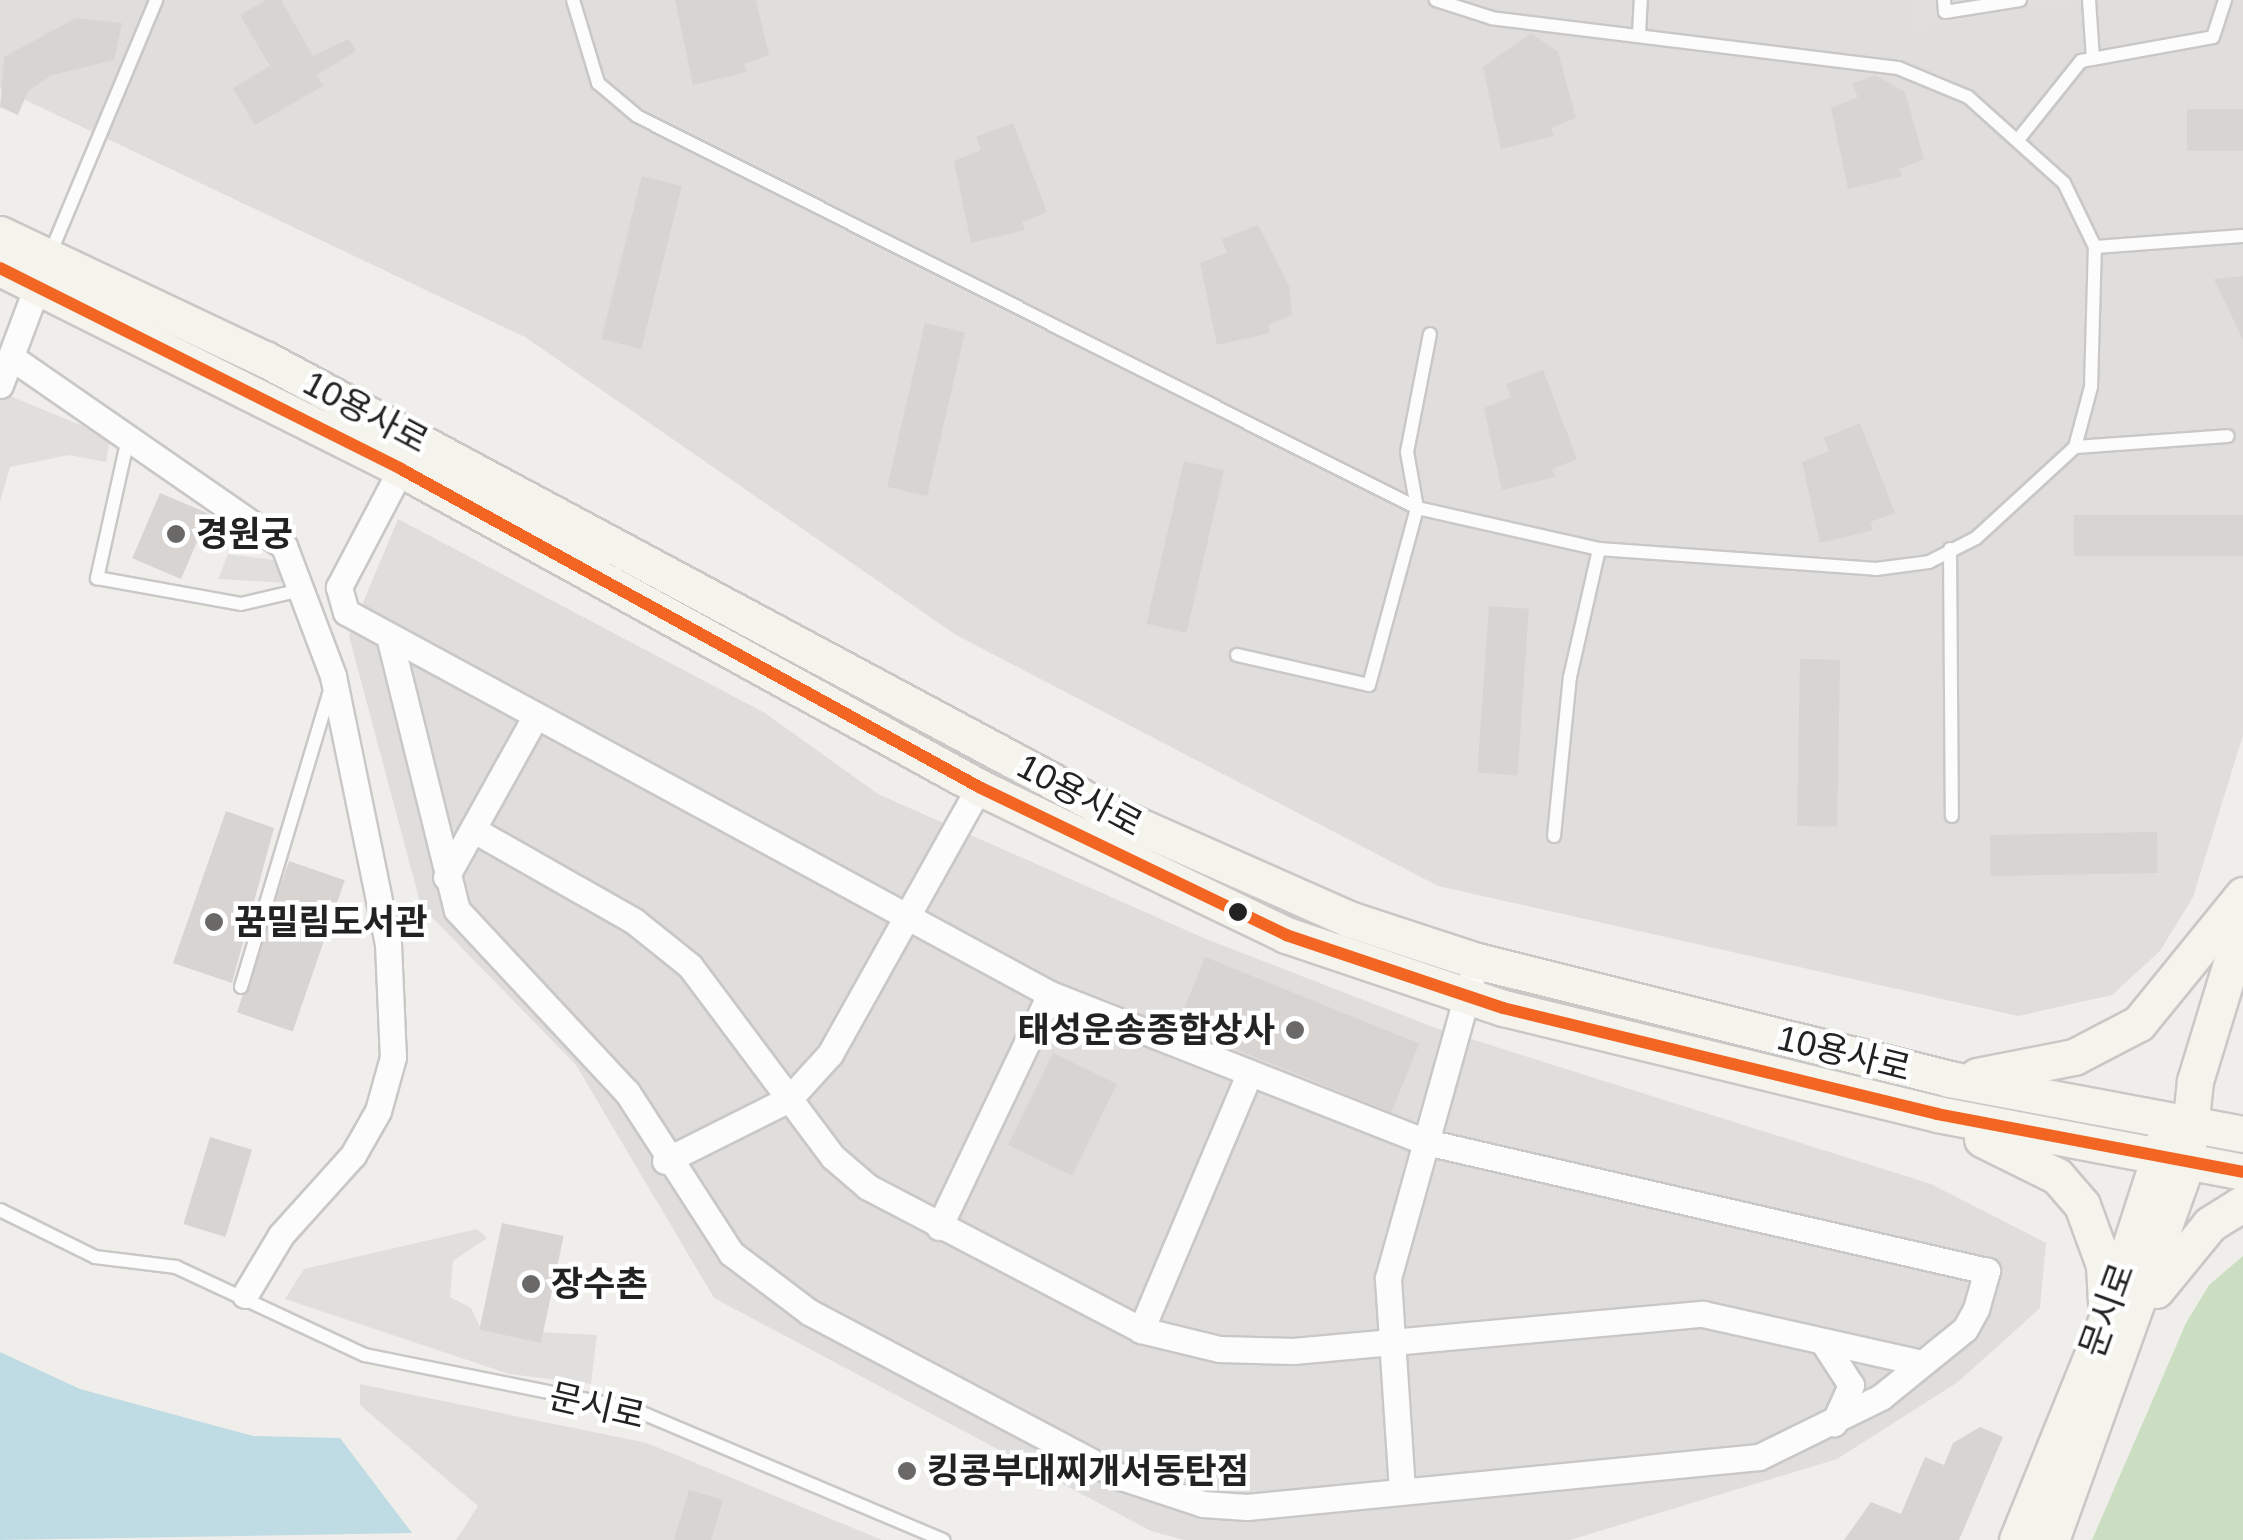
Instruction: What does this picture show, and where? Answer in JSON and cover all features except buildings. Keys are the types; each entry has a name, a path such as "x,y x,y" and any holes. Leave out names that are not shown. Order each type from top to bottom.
{"street":[{"name":"10용사로","path":"0,234 44,269 401,469 979,786 1197,898 1465,998 1937,1114 2172,1162 2243,1172"},
{"name":"10용사로","path":"0,268 44,269 266,359 1119,818 1349,919 1477,961 1950,1079 2181,1126 2243,1134"},
{"path":"0,386 44,269"},
{"path":"11,357 250,514 284,546 304,589 333,676 388,944 393,1056 378,1112 353,1154 281,1235 245,1295"},
{"path":"390,640 457,910 627,1092 665,1160 731,1253 782,1296 1121,1477 1203,1504 1247,1506 1759,1458 1834,1423 1923,1363 1965,1328 1987,1271 1426,1142 1247,1079 1050,994 390,640 346,612 339,587 401,469"},
{"path":"446,877 535,718"},
{"path":"665,1160 789,1099 830,1054 979,786"},
{"path":"474,830 634,920 690,966 789,1099 868,1187 1141,1330 1219,1349 1392,1346 1704,1314 1923,1363"},
{"path":"1950,1079 2038,1068 2112,1040 2176,986 2243,894"},
{"name":"문시로","path":"2052,1540 2243,924"},
{"path":"1402,1490 1388,1278 1477,961"},
{"path":"939,1227 1050,994"},
{"path":"1141,1330 1247,1079"},
{"path":"1937,1114 2032,1160 2082,1204 2121,1319 2177,1259 2243,1203"},
{"name":"문시로","path":"2017,1540 2121,1319"},
{"path":"1823,1342 1851,1385 1834,1423"}],"lane":[{"path":"44,269 156,0"},
{"path":"573,0 598,83 637,116 1417,508 1599,549 1876,569 1929,562 2031,495 2075,447 2092,388 2095,246 2064,182 2021,136 1968,97 1898,68 1492,18 1436,0"},
{"path":"1639,34 1642,0"},
{"path":"1944,0 1946,12 2017,0"},
{"path":"2089,0 2094,59"},
{"path":"2021,136 2081,61 2213,37 2225,0"},
{"path":"2095,246 2243,236"},
{"path":"1237,655 1369,685 1417,508 1408,452 1430,334"},
{"path":"130,432 97,578 241,604 304,589"},
{"path":"2075,447 2228,436"},
{"path":"1554,836 1570,677 1599,549"},
{"path":"1950,549 1952,816"},
{"path":"241,987 333,676"},
{"name":"문시로","path":"0,1210 95,1257 176,1267 245,1295 365,1355 633,1409 943,1540"}],"shaded area":[{"path":"0,0 2243,0 2243,735 2193,897 2160,951 2112,995 2018,1016 1438,886 956,635 525,337 0,88"},
{"path":"1913,0 2081,0 1915,28"},
{"path":"0,392 110,437 106,462 69,455 10,467 0,502"},
{"path":"398,519 765,713 878,794 1206,939 1436,1028 1931,1184 2046,1243 2040,1308 1958,1382 1837,1459 1570,1540 1184,1540 1151,1531 714,1298 576,1065 421,906 349,636"},
{"path":"228,554 274,560 288,583 218,579"},
{"path":"477,1229 487,1238 453,1261 450,1297 471,1308 481,1329 597,1335 591,1384 509,1374 285,1299 304,1269"},
{"path":"360,1384 647,1443 882,1540 456,1540 478,1506 360,1405"}],"green space":[{"path":"2243,1256 2243,1540 2092,1540 2186,1323 2209,1285"}],"water":[{"path":"0,1352 80,1389 253,1436 340,1438 412,1533 0,1540"}],"transit line":[{"path":"0,268 401,469 979,787 1286,935 1503,1008 1937,1114 2243,1172"}],"place":[{"name":"경원궁","path":"176,534"},
{"name":"꿈밀림도서관","path":"214,922"},
{"name":"태성운송종합상사","path":"1295,1030"},
{"name":"장수촌","path":"531,1284"},
{"name":"킹콩부대찌개서동탄점","path":"907,1471"}]}
